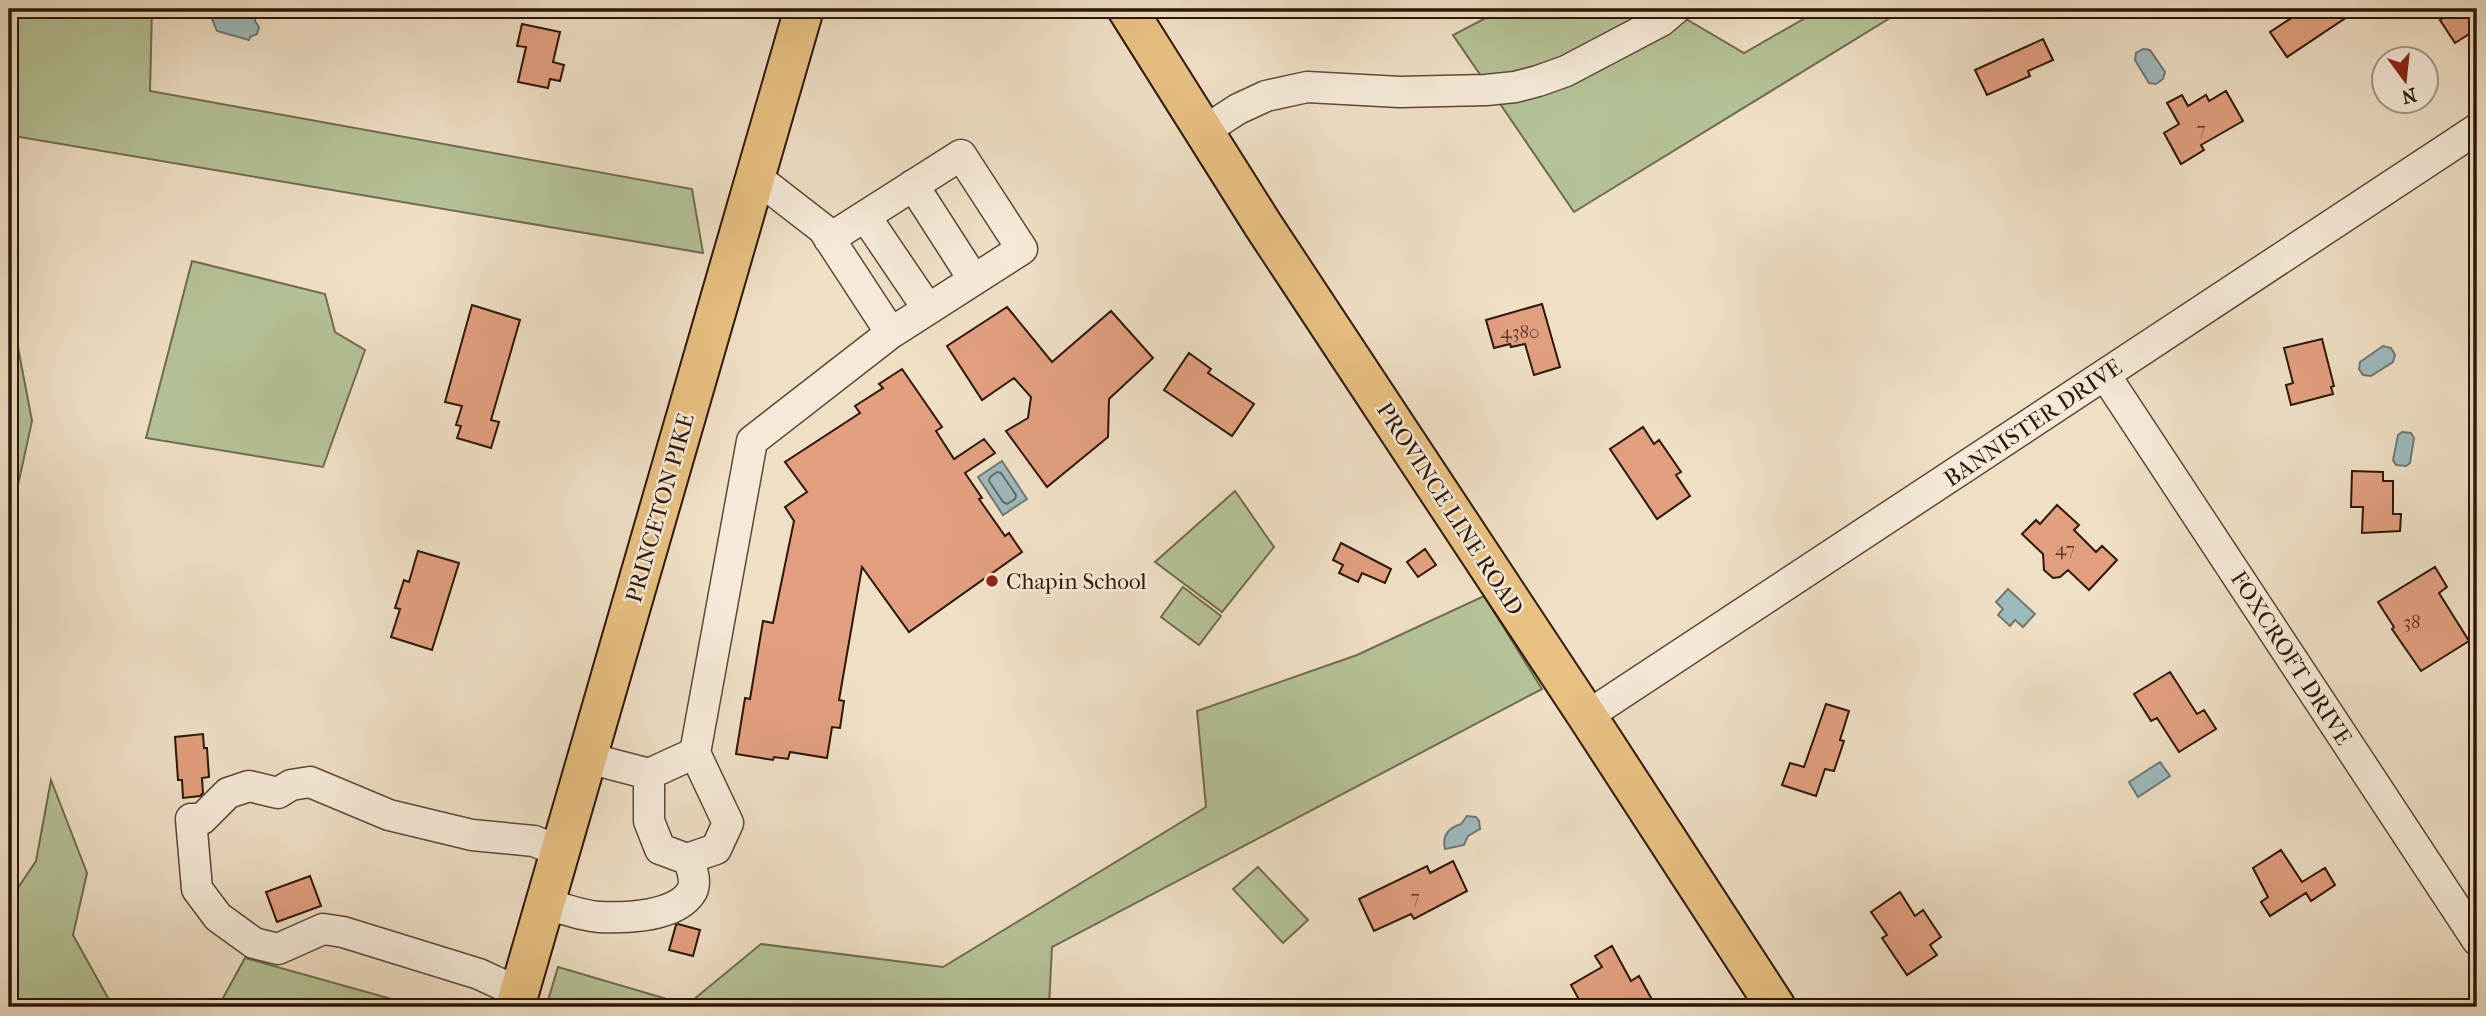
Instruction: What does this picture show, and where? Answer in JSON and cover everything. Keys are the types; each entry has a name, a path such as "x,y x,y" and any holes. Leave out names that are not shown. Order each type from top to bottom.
{"main road":[{"name":"PRINCETON PIKE","path":"517,1000 804,9"},
{"name":"PROVINCE LINE ROAD","path":"1127,9 1776,1007"}],"street":[{"path":"1204,131 1238,109 1266,96 1307,87 1400,92 1486,90 1538,81 1566,71 1661,21 1675,9"},
{"name":"BANNISTER DRIVE","path":"1587,716 2477,129"},
{"path":"649,774 649,821 660,849 689,859 716,849 728,822 695,753 752,441 891,333 1022,249 961,155 829,239"},
{"path":"756,177 823,229 891,333"},
{"path":"913,185 974,280"},
{"path":"865,216 928,309"},
{"name":"FOXCROFT DRIVE","path":"2105,376 2477,940"},
{"path":"587,758 649,774 695,753"},
{"path":"517,1000 479,974 343,932 323,929 278,949 254,943 218,917 197,889 191,819 202,819 228,793 249,786 278,793 291,785 310,782 389,816 472,835 534,841 561,852"},
{"path":"545,904 597,917 648,916 675,906 692,891 694,878 689,859"}],"green space":[{"path":"9,9 152,9 150,91 692,189 703,253 14,136 9,141"},
{"path":"1503,9 1669,9 1744,53 1821,9 1898,9 1890,18 1574,212 1453,35"},
{"path":"192,261 325,294 335,332 365,350 323,467 146,438"},
{"path":"9,300 32,421 9,526"},
{"path":"1235,491 1274,547 1222,612 1155,562"},
{"path":"1183,587 1221,616 1199,645 1161,617"},
{"path":"1484,596 1542,689 1052,947 1049,1007 546,1007 558,967 687,1005 761,944 943,967 1206,807 1197,711 1357,655"},
{"path":"51,780 87,873 73,935 113,1007 9,1007 9,901 36,861"},
{"path":"1258,867 1308,920 1283,943 1233,889"},
{"path":"245,958 420,1007 218,1007"}],"water":[{"path":"222,9 255,17 259,27 257,34 249,40 217,31 212,19"},
{"path":"2143,49 2150,50 2165,72 2163,79 2156,84 2149,83 2135,60 2136,53"},
{"path":"2383,346 2391,348 2395,355 2393,362 2371,376 2363,375 2359,369 2360,362"},
{"path":"2402,432 2411,433 2414,438 2410,463 2406,466 2396,465 2393,460 2398,435"},
{"path":"1002,461 1027,499 1003,515 978,477"},
{"path":"2008,589 2035,614 2023,627 2015,620 2010,626 1998,615 2003,609 1996,602"},
{"path":"2160,762 2170,776 2138,797 2129,782"},
{"path":"1467,816 1476,817 1480,829 1468,836 1464,845 1445,849 1444,840 1447,833 1461,824"}],"building":[{"path":"2305,9 2359,9 2287,57 2270,32"},
{"path":"2458,9 2477,9 2477,29 2455,43 2440,20"},
{"path":"522,24 560,32 553,62 564,65 560,81 550,79 548,88 518,82 526,47 517,46"},
{"path":"2043,39 2053,60 2028,71 2030,76 1987,95 1975,70"},
{"path":"2226,91 2243,121 2201,145 2204,150 2181,164 2164,133 2179,124 2167,103 2182,95 2188,106 2206,95 2209,101"},
{"path":"1542,304 1560,367 1534,375 1525,344 1494,348 1486,320"},
{"path":"472,305 520,320 491,420 499,422 491,448 457,438 461,426 456,425 462,406 445,402"},
{"path":"1007,307 1052,362 1111,311 1153,358 1109,399 1108,437 1047,487 1006,431 1028,418 1031,397 1014,378 982,400 947,346"},
{"path":"2322,339 2334,386 2331,387 2333,394 2291,405 2286,385 2293,383 2284,348"},
{"path":"1189,353 1211,369 1208,373 1254,404 1232,436 1164,390"},
{"path":"902,369 942,427 936,431 954,459 984,439 995,453 965,473 982,498 979,499 1005,536 1009,533 1022,552 909,632 862,567 839,700 844,701 840,728 832,727 827,758 790,752 788,759 774,757 773,760 736,754 745,698 750,699 763,621 773,623 794,521 785,507 807,492 785,462 860,413 855,406 883,388 879,384"},
{"path":"1643,427 1654,444 1659,440 1681,472 1676,475 1690,496 1657,519 1610,449"},
{"path":"2352,471 2383,472 2383,481 2393,481 2393,514 2401,514 2400,531 2362,533 2363,507 2351,507"},
{"path":"2057,505 2079,525 2074,530 2096,552 2102,546 2117,560 2089,590 2068,570 2060,577 2053,578 2044,570 2043,554 2022,534 2036,520 2040,524"},
{"path":"1341,543 1391,569 1385,583 1362,573 1358,582 1339,573 1343,565 1333,560"},
{"path":"1425,549 1436,565 1418,577 1407,562"},
{"path":"418,551 459,563 432,650 391,637 400,609 395,608 404,580 409,582"},
{"path":"2435,567 2447,587 2439,593 2469,641 2421,671 2392,629 2394,627 2378,602"},
{"path":"2170,672 2197,714 2204,710 2216,729 2179,752 2157,718 2151,721 2134,694"},
{"path":"1826,704 1849,711 1840,740 1844,741 1834,771 1825,769 1816,796 1782,785 1790,763 1804,767"},
{"path":"203,734 209,777 202,778 203,793 200,796 183,798 182,780 178,780 175,737"},
{"path":"2281,850 2302,882 2325,868 2335,885 2311,901 2306,893 2270,916 2261,902 2268,897 2253,868"},
{"path":"1453,861 1467,891 1414,919 1411,914 1374,931 1359,899 1427,866 1430,873"},
{"path":"310,876 321,906 277,922 266,892"},
{"path":"1900,892 1915,916 1923,910 1941,937 1930,945 1937,955 1907,975 1882,938 1887,935 1871,912"},
{"path":"678,924 700,930 693,956 669,950"},
{"path":"1612,946 1631,981 1639,976 1656,1007 1601,1007 1597,1001 1583,1007 1571,985 1602,967 1595,956"}],"place":[{"name":"Chapin School","path":"992,581"}]}
